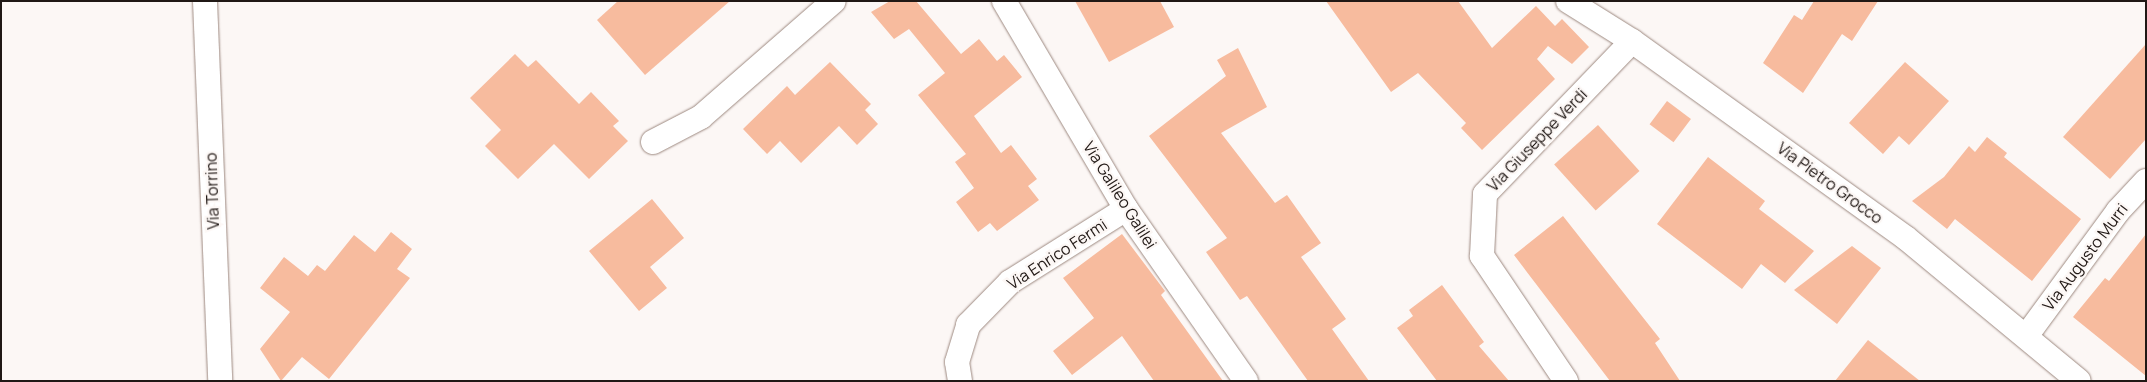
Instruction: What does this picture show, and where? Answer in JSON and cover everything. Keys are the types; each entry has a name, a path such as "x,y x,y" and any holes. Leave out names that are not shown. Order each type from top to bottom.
{"street":[{"name":"Via Torrino","path":"205,1 220,381"},
{"path":"653,142 701,117 834,1"},
{"name":"Via Galileo Galilei","path":"1004,1 1126,209 1246,381"},
{"name":"Via Pietro Grocco","path":"1568,1 1632,41 1906,238 2027,335 2080,381"},
{"name":"Via Giuseppe Verdi","path":"1566,381 1482,256 1485,194 1632,41"},
{"name":"Via Augusto Murri","path":"2027,335 2118,211 2146,181"},
{"name":"Via Enrico Fermi","path":"960,381 957,362 968,325 1010,282 1126,209"}],"building":[{"path":"618,1 730,1 645,75 597,20"},
{"path":"890,1 916,1 961,54 979,39 997,61 1004,55 1022,77 974,116 1001,153 1011,145 1037,179 1028,186 1039,200 997,231 990,223 978,232 956,202 974,188 955,162 966,154 918,95 945,73 909,29 894,39 871,12"},
{"path":"1075,1 1160,1 1174,27 1109,62"},
{"path":"1326,1 1458,1 1492,48 1536,6 1555,26 1562,19 1589,47 1572,64 1548,46 1537,59 1555,79 1482,150 1461,128 1466,123 1418,73 1391,92"},
{"path":"1814,1 1878,1 1852,41 1842,34 1803,93 1763,63 1794,15 1802,20"},
{"path":"2146,44 2146,139 2110,179 2063,137"},
{"path":"1238,48 1267,107 1221,133 1275,203 1287,195 1321,243 1301,257 1346,319 1332,329 1369,381 1308,381 1247,296 1240,300 1206,252 1227,238 1149,136 1226,76 1217,60"},
{"path":"515,54 528,67 536,60 579,104 591,92 619,121 613,126 628,141 589,179 554,144 518,179 485,146 501,130 470,98"},
{"path":"830,62 871,104 865,110 878,124 857,145 839,126 801,163 780,141 767,154 743,129 787,86 795,95"},
{"path":"1905,62 1949,101 1909,145 1899,136 1883,154 1849,123"},
{"path":"1667,101 1691,119 1674,142 1650,124"},
{"path":"1598,125 1639,171 1596,211 1554,164"},
{"path":"1987,137 2007,153 2004,157 2081,219 2032,281 1955,219 1947,229 1912,201 1944,177 1969,146 1975,152"},
{"path":"1708,157 1765,201 1759,209 1814,251 1785,283 1761,264 1742,289 1657,224"},
{"path":"652,199 684,238 650,267 667,288 639,311 589,251"},
{"path":"1563,216 1660,339 1655,343 1680,381 1610,381 1514,255"},
{"path":"391,232 412,249 397,269 410,278 329,379 302,357 281,381 260,349 290,312 260,288 284,257 308,276 317,265 325,271 354,235 375,252"},
{"path":"1122,234 1165,291 1161,295 1223,381 1154,381 1122,336 1072,375 1053,351 1094,318 1063,278"},
{"path":"2146,234 2146,376 2073,317 2105,278 2109,281"},
{"path":"1852,246 1881,268 1837,324 1794,290"},
{"path":"1442,285 1484,342 1479,346 1509,381 1437,381 1397,328 1413,316 1409,310"},
{"path":"1868,340 1920,381 1835,381"}]}
